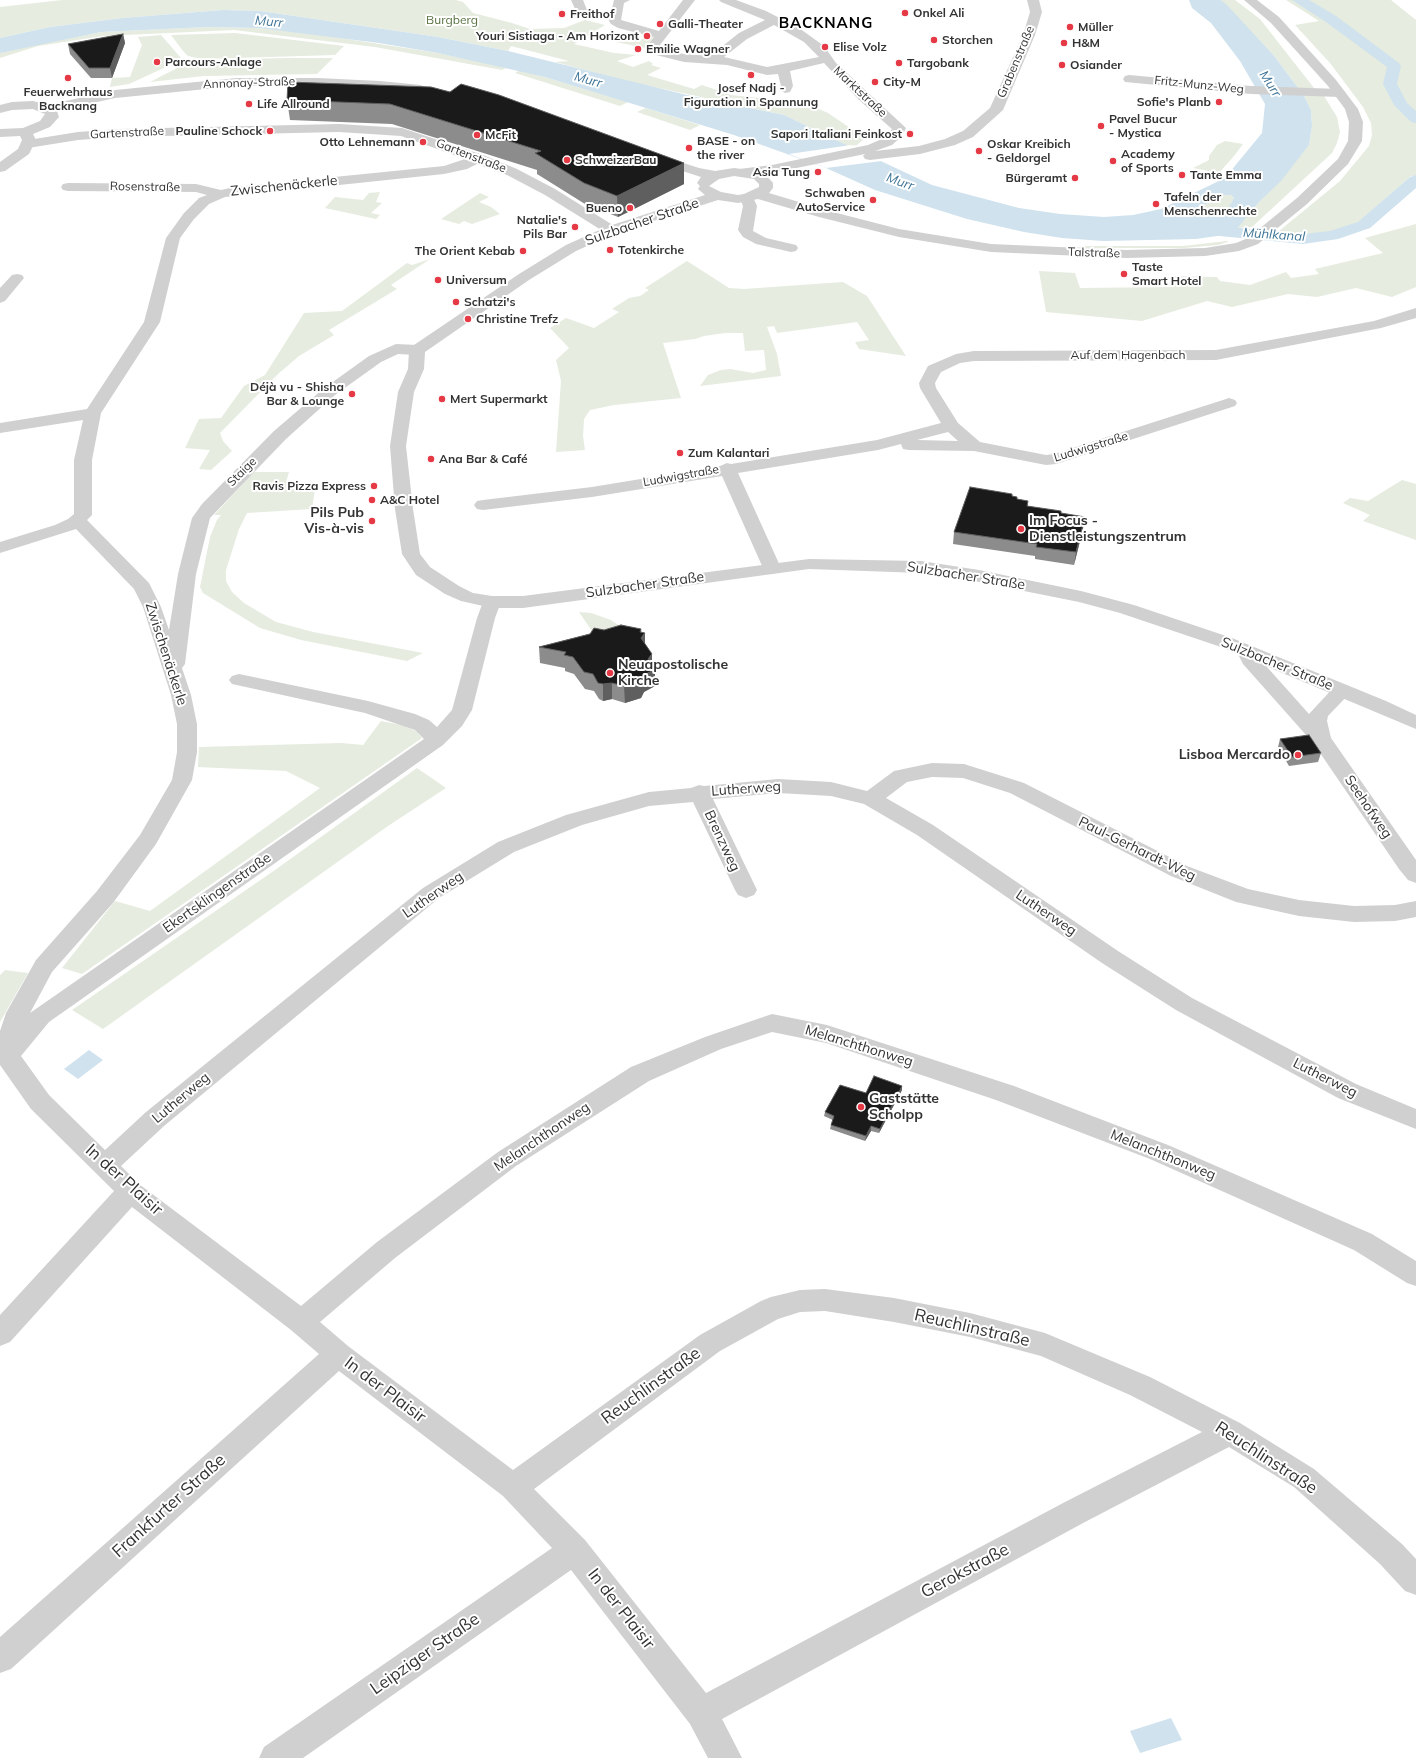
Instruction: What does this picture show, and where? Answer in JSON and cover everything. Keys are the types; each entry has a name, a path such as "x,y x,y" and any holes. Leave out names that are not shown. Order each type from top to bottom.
{"street":[{"path":"621,0 616,21 622,25 664,32"},
{"path":"689,0 654,45 654,49 680,57 714,59 767,71 783,69 827,58"},
{"name":"Marktstraße","path":"725,0 775,20 808,39 820,49 832,66 864,97 898,126 897,133 887,142 869,153"},
{"name":"Grabenstraße","path":"869,153 920,150 950,142 968,134 996,110 1029,35 1036,12 1033,0"},
{"name":"Talstraße","path":"757,192 824,214 899,233 991,248 1126,254 1180,253 1226,250 1239,247 1253,241 1268,230 1302,201 1343,161 1355,141 1356,122 1351,109 1340,93 1284,30 1250,0"},
{"path":"714,59 743,36 775,20"},
{"path":"783,69 787,86 785,89"},
{"name":"Fritz-Munz-Weg","path":"1129,79 1254,91 1340,93"},
{"name":"Annonay-Straße","path":"48,109 115,94 237,82 372,84 437,92"},
{"path":"0,109 23,105 34,105 48,109 52,113 49,121 37,128 27,138 24,151 0,168"},
{"name":"Gartenstraße","path":"27,138 104,133 339,128 382,129 411,134 512,172 550,192 611,230"},
{"path":"0,133 27,138"},
{"path":"704,185 707,178 724,172 744,172 772,169 869,153"},
{"path":"715,175 696,172 644,157 696,180 704,185 707,191 717,196 729,199 757,192 784,175 811,163"},
{"name":"Zwischenäckerle","path":"7,1056 10,1036 18,1013 44,966 105,897 127,868 148,838 182,780 187,752 187,724 175,673 152,607 142,587 78,521 83,515 83,460 92,413 152,322 173,238 189,216 204,201 221,194 277,186 444,170 462,166 478,158"},
{"path":"744,172 758,176 757,192 750,206 745,230 748,234 761,241 791,248"},
{"name":"Rosenstraße","path":"68,187 196,188 221,194"},
{"name":"Sulzbacher Straße","path":"717,196 611,230 571,248 524,276 417,350 416,369 406,392 398,446 404,509 411,554 423,571 452,590 468,597 492,602 523,602 772,568 814,564 871,564 921,567 979,576 1081,597 1127,609 1226,642 1342,690 1416,723"},
{"path":"0,298 17,278"},
{"name":"Auf dem Hagenbach","path":"974,446 951,426 928,388 927,383 934,370 956,359 974,356 1216,355 1376,325 1416,313"},
{"name":"Staige","path":"175,673 178,633 187,574 202,518 208,508 280,435 329,392 375,359 396,349 417,350"},
{"name":"Ludwigstraße","path":"878,445 974,446 1046,460 1056,459 1229,404"},
{"path":"0,428 92,413"},
{"name":"Ludwigstraße","path":"483,505 599,491 727,468 878,445 951,426"},
{"path":"727,468 772,568"},
{"path":"0,548 61,529 78,521"},
{"name":"Ekertsklingenstraße","path":"7,1056 40,1016 436,740 455,721 462,710 492,602"},
{"name":"Seehofweg","path":"1251,653 1249,656 1250,660 1258,671 1321,739 1416,875"},
{"path":"239,680 368,707 408,719 422,725 430,731 436,740"},
{"name":"Seehofweg","path":"1321,739 1317,721 1319,714 1342,690"},
{"name":"Paul-Gerhardt-Weg","path":"871,799 901,776 932,770 964,771 1017,788 1178,871 1244,896 1299,908 1354,914 1395,914 1416,909"},
{"name":"Lutherweg","path":"106,1165 155,1119 431,893 506,847 574,820 649,799 699,792 778,786 831,789 871,799 925,830 1110,958 1184,1004 1347,1091 1416,1119"},
{"name":"Brenzweg","path":"699,792 746,890"},
{"name":"Melanchthonweg","path":"301,1322 386,1250 501,1164 627,1081 713,1042 772,1023 828,1034 1005,1093 1159,1152 1364,1242 1416,1275"},
{"name":"In der Plaisir","path":"7,1056 40,1102 106,1165 130,1191 301,1322 338,1354 513,1487 574,1550 701,1713 726,1758"},
{"path":"0,1334 130,1191"},
{"name":"Reuchlinstraße","path":"513,1487 710,1343 771,1309 800,1301 825,1300 894,1310 970,1325 1045,1345 1140,1386 1230,1432 1304,1478 1391,1554 1416,1581"},
{"name":"Frankfurter Straße","path":"0,1658 338,1354"},
{"name":"Gerokstraße","path":"701,1713 1075,1512 1230,1432"},
{"name":"Leipziger Straße","path":"275,1758 574,1550"}],"green space":[{"name":"Burgberg","path":"62,0 456,0 463,2 473,13 530,29 564,28 585,20 605,25 574,44 614,53 636,55 617,61 633,67 649,61 653,64 651,65 661,68 647,75 694,89 702,85 731,95 797,102 812,106 828,113 865,138 857,145 848,146 784,115 631,82 555,62 569,61 511,46 508,51 438,37 260,11 223,10 123,18 50,27 0,38 0,7"},
{"path":"1221,0 1235,0 1260,19 1314,88 1298,88 1275,57"},
{"path":"1286,0 1391,0 1416,20 1416,177 1411,176 1353,227 1341,231 1304,237 1273,236 1340,181 1369,146 1372,135 1371,123 1363,107 1330,63 1295,25 1319,21"},
{"path":"208,27 259,28 321,35 438,53 507,67 502,70 375,47 234,30 103,36 38,46 0,58 0,53 15,49 101,32"},
{"path":"235,33 344,46 335,55 201,59 188,56 171,35"},
{"name":"Parcours-Anlage","path":"161,35 181,58 179,61 129,84 110,87 112,78 130,77 142,45 138,37"},
{"path":"647,35 654,37 645,48 616,42 626,36 641,40"},
{"path":"333,58 317,74 204,76 150,82 187,63 235,59"},
{"path":"520,70 628,102 620,106 515,73"},
{"path":"1303,94 1324,96 1337,117 1340,132 1337,143 1332,153 1252,227 1237,228 1259,202 1280,181 1309,145 1312,126 1311,110"},
{"path":"646,108 700,125 690,130 637,112"},
{"path":"1225,141 1243,144 1219,173 1193,168 1209,160 1209,156 1217,145"},
{"path":"380,192 376,202 382,203 371,213 380,215 376,219 325,208 335,197 363,200 369,193"},
{"path":"480,193 489,197 479,202 491,207 500,214 472,224 464,221 459,224 441,219"},
{"path":"1225,195 1231,195 1234,198 1227,212 1211,214 1205,209 1198,207 1209,203 1209,200"},
{"path":"1416,224 1416,287 1392,297 1356,288 1317,297 1288,294 1232,307 1207,301 1142,321 1046,312 1039,271 1075,273 1080,288 1173,287 1170,276 1217,277 1220,281 1250,285 1286,272 1291,278 1319,274 1315,269 1383,253 1365,238"},
{"path":"1228,242 1218,245 1184,248 1075,248 1085,246 1183,246"},
{"path":"430,259 391,285 397,289 329,330 334,335 299,356 278,374 220,433 223,441 232,451 211,470 199,469 210,450 185,448 199,419 221,418 244,386 265,375 304,313 342,311 407,263 412,265"},
{"path":"687,261 729,288 744,289 843,282 867,296 906,356 859,349 855,342 869,340 857,322 777,333 774,326 767,327 777,354 781,376 700,386 708,375 721,370 730,369 753,373 766,370 764,350 745,351 743,333 725,333 663,343 681,398 614,405 590,410 584,419 583,436 585,450 556,452 561,381 556,360 569,348 550,328 566,318 594,328 619,312 612,309 629,298 640,296 649,290 645,288"},
{"path":"254,472 289,472 286,482 316,482 312,509 247,513 239,529 226,570 226,581 232,592 244,603 276,622 313,632 423,653 407,661 301,640 260,628 203,593 200,587 210,537 217,520 221,515 214,515"},
{"path":"1402,480 1416,484 1416,540 1363,521 1370,515 1343,503 1350,498 1368,501"},
{"path":"579,612 591,613 611,620 623,628 594,634"},
{"path":"381,721 402,725 416,731 422,738 82,974 62,968 115,901 150,911 320,788 286,771 198,767 199,747 341,743 363,745"},
{"path":"417,768 446,788 388,826 103,1029 72,1010 275,870"},
{"path":"5,970 28,973 0,1022 0,975"}],"water":[{"name":"Murr","path":"1189,0 1221,0 1228,6 1275,57 1304,96 1311,110 1312,126 1309,145 1281,181 1259,202 1235,231 1224,235 1196,239 1103,241 1062,238 1024,232 967,219 875,190 826,168 734,135 545,77 438,53 379,43 259,28 208,27 101,32 0,53 0,38 50,27 123,18 223,10 260,11 438,37 508,51 687,95 784,115 807,126 803,128 808,127 932,185 1019,208 1060,214 1104,217 1133,215 1161,209 1225,178 1262,133 1265,104 1240,61 1211,23 1192,8","holes":["1225,195 1231,195 1234,198 1226,212 1211,214 1205,209 1198,207 1209,203 1209,200"]},
{"path":"89,1050 103,1060 78,1079 64,1069"},
{"path":"1171,1718 1182,1740 1140,1753 1130,1731"}],"pier":[{"path":"851,145 882,161 826,168 789,154"}],"building":[{"path":"123,34 110,68 89,68 68,44"},
{"path":"288,82 431,87 450,92 461,84 499,95 684,163 617,196 584,183 535,153 541,151 390,104 287,100"},
{"name":"Im Focus - Dienstleistungszentrum","path":"970,487 1012,494 1012,496 1017,497 1017,499 1028,501 1027,506 1061,511 1061,513 1085,517 1076,552 1036,547 1037,544 954,532"},
{"path":"621,625 641,629 640,632 645,633 641,638 652,654 648,659 655,669 644,675 640,682 624,686 612,683 598,683 593,674 584,672 573,657 564,655 566,652 539,647 590,634 594,628 604,630"},
{"path":"1309,735 1321,753 1292,757 1280,739"},
{"name":"Gaststätte Scholpp","path":"874,1076 902,1086 880,1129 871,1126 866,1136 831,1125 834,1116 825,1112 840,1085 866,1093"}],"waterway":[{"name":"Mühlkanal","path":"1299,0 1331,19 1394,66 1390,84 1401,105 1416,119"},
{"name":"Mühlkanal","path":"1209,230 1303,239 1332,236 1364,225 1416,180"}],"place":[{"name":"Onkel Ali","path":"905,13"},
{"name":"Freithof","path":"562,14"},
{"name":"Galli-Theater","path":"660,24"},
{"name":"Müller","path":"1070,27"},
{"name":"Youri Sistiaga - Am Horizont","path":"647,36"},
{"name":"Storchen","path":"934,40"},
{"name":"H&M","path":"1064,43"},
{"name":"Elise Volz","path":"825,47"},
{"name":"Emilie Wagner","path":"638,49"},
{"name":"Parcours-Anlage","path":"157,62"},
{"name":"Targobank","path":"899,63"},
{"name":"Osiander","path":"1062,65"},
{"name":"Josef Nadj - Figuration in Spannung","path":"751,75"},
{"name":"Feuerwehrhaus Backnang","path":"68,78"},
{"name":"City-M","path":"875,82"},
{"name":"Sofie's Planb","path":"1219,102"},
{"name":"Life Allround","path":"249,104"},
{"name":"Pavel Bucur - Mystica","path":"1101,126"},
{"name":"Pauline Schock","path":"270,131"},
{"name":"Sapori Italiani Feinkost","path":"910,134"},
{"name":"McFit","path":"477,135"},
{"name":"Otto Lehnemann","path":"423,142"},
{"name":"BASE - on the river","path":"689,148"},
{"name":"Oskar Kreibich - Geldorgel","path":"979,151"},
{"name":"SchweizerBau","path":"567,160"},
{"name":"Academy of Sports","path":"1113,161"},
{"name":"Asia Tung","path":"818,172"},
{"name":"Tante Emma","path":"1182,175"},
{"name":"Bürgeramt","path":"1075,178"},
{"name":"Schwaben AutoService","path":"873,200"},
{"name":"Tafeln der Menschenrechte","path":"1156,204"},
{"name":"Bueno","path":"630,208"},
{"name":"Natalie's Pils Bar","path":"575,227"},
{"name":"Totenkirche","path":"610,250"},
{"name":"The Orient Kebab","path":"523,251"},
{"name":"Taste Smart Hotel","path":"1124,274"},
{"name":"Universum","path":"438,280"},
{"name":"Schatzi's","path":"456,302"},
{"name":"Christine Trefz","path":"468,319"},
{"name":"Déjà vu - Shisha Bar & Lounge","path":"352,394"},
{"name":"Mert Supermarkt","path":"442,399"},
{"name":"Zum Kalantari","path":"680,453"},
{"name":"Ana Bar & Café","path":"431,459"},
{"name":"Ravis Pizza Express","path":"374,486"},
{"name":"A&C Hotel","path":"372,500"},
{"name":"Pils Pub Vis-à-vis","path":"372,521"},
{"name":"Im Focus - Dienstleistungszentrum","path":"1021,529"},
{"name":"Neuapostolische Kirche","path":"610,673"},
{"name":"Lisboa Mercardo","path":"1298,755"},
{"name":"Gaststätte Scholpp","path":"861,1107"}],"district":[{"name":"BACKNANG","path":"826,23"}]}
